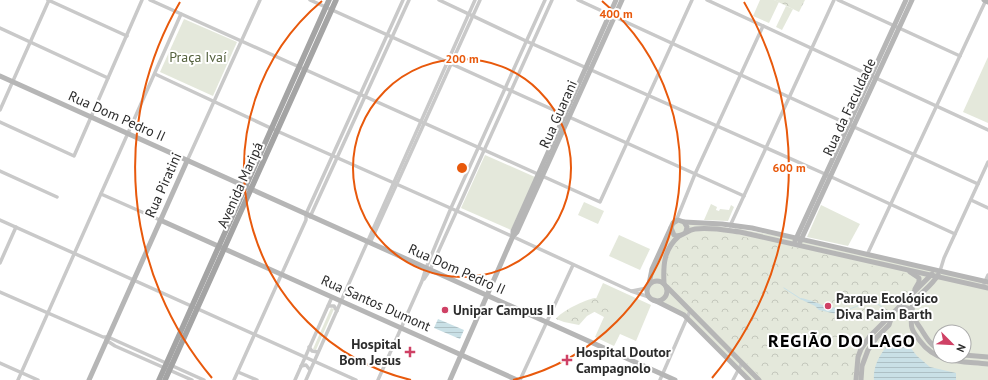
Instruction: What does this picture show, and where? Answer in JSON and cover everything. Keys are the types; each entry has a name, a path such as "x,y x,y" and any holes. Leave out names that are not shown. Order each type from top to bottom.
{"main road":[{"name":"Avenida Maripá","path":"329,0 329,9"},
{"name":"Avenida Maripá","path":"225,240 247,198 248,188 329,9 336,0"},
{"name":"Avenida Maripá","path":"163,378 225,240 242,193 248,188"},
{"path":"242,193 247,195 247,198"}],"street":[{"path":"0,110 48,0 127,36"},
{"path":"0,122 74,156 142,0"},
{"path":"150,0 600,202 692,0"},
{"name":"Rua Piratini","path":"89,380 106,338 134,280 260,0"},
{"path":"310,0 744,196"},
{"path":"309,215 333,156 403,0"},
{"path":"234,380 306,220 338,158 409,0"},
{"path":"439,0 526,41 828,175 955,234"},
{"path":"471,15 475,0"},
{"path":"306,380 471,15 480,0"},
{"path":"428,269 451,208 545,0"},
{"path":"378,380 422,281 457,211 552,0"},
{"path":"578,0 978,184"},
{"name":"Rua Guarani","path":"612,16 616,0"},
{"name":"Rua Guarani","path":"450,380 513,236 518,232 540,175 588,68 612,16 622,0"},
{"path":"707,0 988,130"},
{"path":"717,5 719,0"},
{"path":"729,227 834,0"},
{"path":"838,0 960,56"},
{"name":"Rua da Faculdade","path":"897,27 906,0"},
{"name":"Rua da Faculdade","path":"796,244 873,77 912,0"},
{"path":"865,260 986,1"},
{"path":"18,380 181,14"},
{"path":"750,380 687,318 651,299 647,294 652,269 672,225 676,221 695,174 763,26"},
{"path":"0,28 108,78"},
{"path":"155,74 333,156 513,236 573,265 657,301 663,299 667,291 663,271 665,256 671,244 686,231 707,228 729,227 986,288 988,275"},
{"name":"Rua Dom Pedro II","path":"0,76 675,380"},
{"path":"988,162 938,271 937,277 918,297 913,305 911,327 925,348 935,355 947,359 988,364"},
{"path":"0,171 57,197"},
{"name":"Rua Santos Dumont","path":"101,194 517,380"},
{"path":"971,200 988,208"},
{"path":"0,220 356,380"},
{"path":"676,221 693,221 799,239 987,281"},
{"path":"684,222 687,227 686,231"},
{"path":"0,263 16,227"},
{"path":"671,228 674,235 679,236"},
{"path":"520,380 573,265"},
{"path":"856,380 858,357 861,349 874,330 900,306 918,285 919,278 900,268"},
{"path":"908,297 938,271"},
{"path":"631,291 648,286 656,280 659,280 666,285 759,380"},
{"path":"0,292 106,338 117,341 158,360 192,380"},
{"path":"295,380 332,297"},
{"path":"328,306 334,306 337,311"},
{"path":"900,306 908,308 912,312 920,329 932,344"},
{"path":"660,380 690,311"},
{"path":"861,380 862,366 868,350 877,337 889,325 893,312"},
{"path":"106,338 115,346 156,364 182,370 204,380"},
{"path":"115,346 117,341"},
{"path":"310,347 312,351 318,352"},
{"path":"972,356 988,357"},
{"path":"156,364 158,363 158,360"},
{"path":"0,363 38,380"},
{"path":"733,380 742,363"},
{"path":"301,366 306,365 310,370"},
{"path":"180,374 178,371 182,370"},
{"path":"238,372 257,380"}],"green space":[{"path":"760,0 774,0 779,2 769,23 753,16"},
{"path":"774,0 805,0 799,12"},
{"path":"786,6 793,9 782,30 776,27"},
{"name":"Praça Ivaí","path":"184,19 237,42 213,96 160,72"},
{"path":"988,57 988,123 963,112"},
{"path":"485,155 535,177 511,230 461,208"},
{"path":"584,202 604,211 598,224 578,215"},
{"path":"711,204 717,207 716,210 719,211 720,209 729,210 731,205 734,207 728,221 704,220"},
{"path":"821,205 860,224 848,246 807,237"},
{"name":"Parque Ecológico Diva Paim Barth","path":"688,222 816,241 988,283 988,380 748,380 686,314 651,298 649,282 673,223"},
{"name":"Parque Ecológico Diva Paim Barth","path":"701,232 731,235 772,242 906,274 910,282 908,292 870,331 861,344 855,360 853,380 764,380 679,297 672,288 666,269 667,260 671,252 683,239"},
{"path":"619,235 650,249 640,270 609,256"},
{"path":"603,283 651,305 636,341 620,334 614,346 595,337 604,317 591,310"},
{"path":"595,298 602,301 606,305 610,312 609,314 596,311 587,316 579,325 556,319 558,316 574,306"},
{"path":"331,308 334,309 316,350 313,349"}],"water":[{"path":"801,298 828,307 839,308 846,312 844,315 841,315 819,310 815,306 800,299"},
{"path":"438,319 464,330 460,339 434,328"},
{"path":"894,337 902,337 917,356 930,367 956,373 956,380 874,380 877,362"}],"waterway":[{"path":"784,288 801,299"},
{"path":"846,310 865,303 874,303 883,308"}],"place":[{"name":"Parque Ecológico Diva Paim Barth","path":"828,306"},
{"name":"Unipar Campus II","path":"445,310"},
{"name":"Hospital Bom Jesus","path":"410,352"},
{"name":"Hospital Doutor Campagnolo","path":"567,360"}],"district":[{"name":"REGIÃO DO LAGO","path":"842,341"}]}
